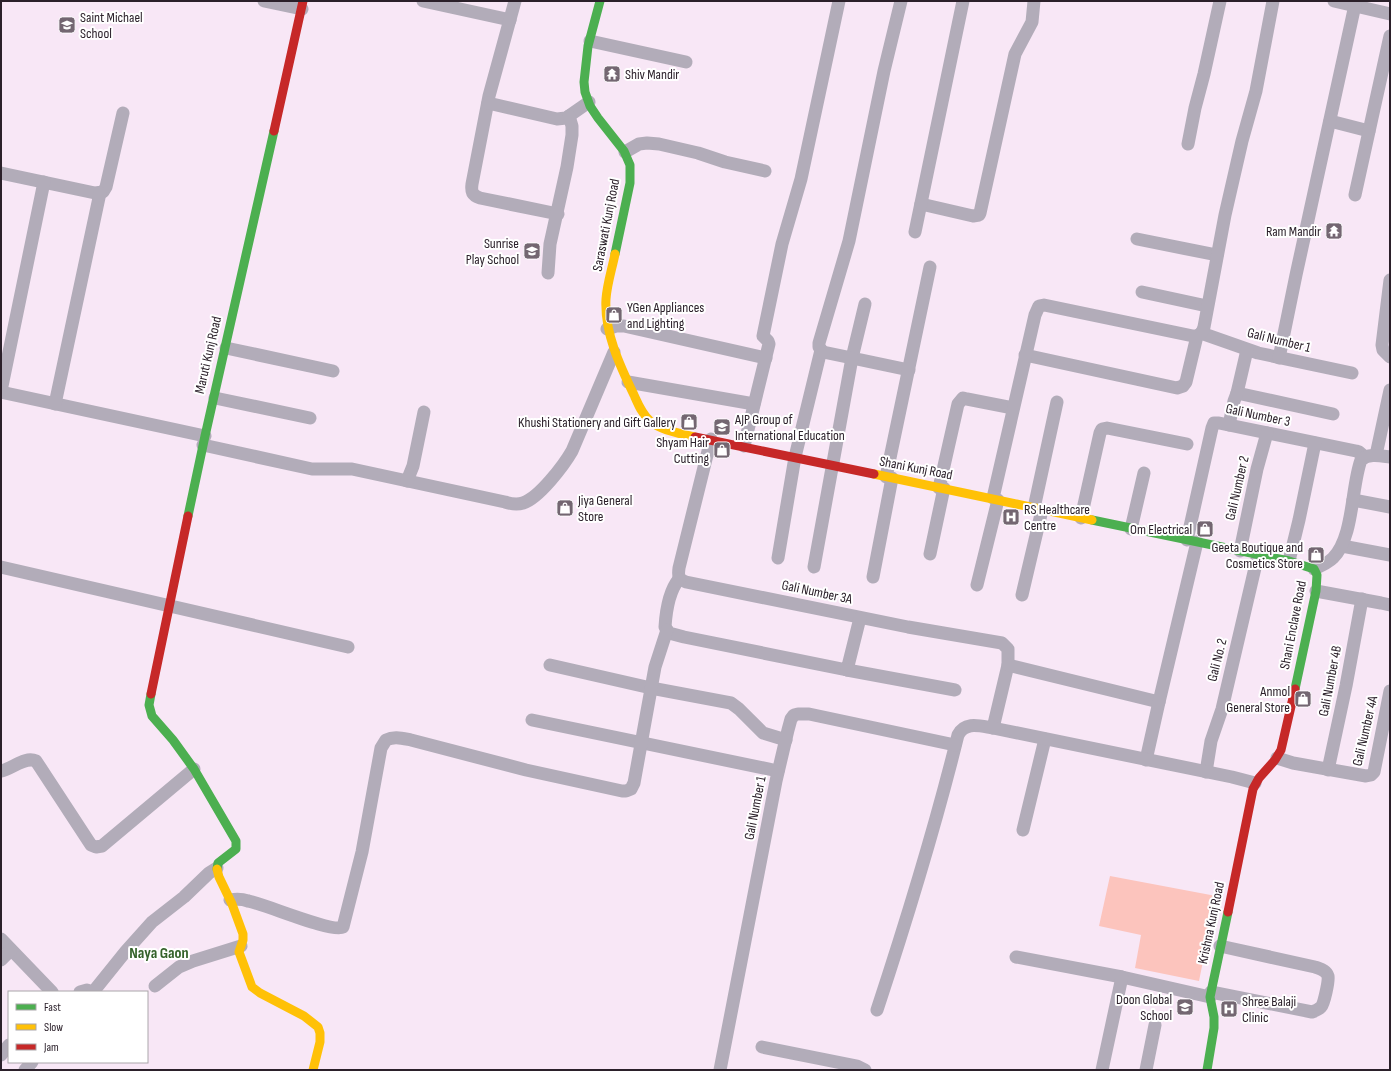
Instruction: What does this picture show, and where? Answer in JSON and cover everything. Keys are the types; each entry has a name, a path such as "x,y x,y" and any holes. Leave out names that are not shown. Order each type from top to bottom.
{"street":[{"path":"264,1 303,5"},
{"path":"423,1 510,20"},
{"path":"515,1 488,103 472,184 472,192 473,195 480,198 558,214"},
{"name":"Saraswati Kunj Road","path":"600,1 584,69 585,93 593,111 625,152 629,161 630,183 606,299 607,329 614,352 644,414"},
{"path":"744,446 766,358 769,342 763,336 782,244 801,179 839,1"},
{"path":"778,558 795,458 821,350 819,347 820,338 849,241 884,71 901,1"},
{"path":"915,232 963,1"},
{"path":"921,204 973,216 979,215 1015,54 1032,22 1034,1"},
{"path":"1188,144 1194,108 1204,74 1220,1"},
{"path":"978,585 1025,355 1177,388 1183,386 1186,382 1207,306 1216,255 1242,141 1256,91 1273,1"},
{"path":"1334,1 1390,14"},
{"name":"Maruti Kunj Road","path":"194,769 173,740 152,716 149,705 204,440 215,398 303,5"},
{"path":"1279,358 1355,6"},
{"path":"1355,196 1390,36"},
{"path":"590,41 686,62"},
{"path":"488,103 557,119 566,118 589,102"},
{"path":"55,404 100,193 106,187 123,113"},
{"path":"548,273 550,244 558,214 572,131 569,116"},
{"path":"1330,121 1369,131"},
{"path":"625,152 640,144 659,144 765,171"},
{"path":"1,173 100,193"},
{"path":"44,182 1,392 204,440 312,469 352,469 514,504 525,503 530,500 558,471 572,451 614,352"},
{"path":"1137,239 1216,255"},
{"path":"873,577 889,477 930,267"},
{"path":"1390,280 1382,345 1383,350 1390,357"},
{"path":"1142,292 1207,306"},
{"path":"814,567 852,358 865,304"},
{"name":"Gali Number 1","path":"1025,355 1036,310 1041,305 1199,334 1247,350 1352,373"},
{"path":"607,329 616,326 624,326 766,358"},
{"path":"226,348 333,371"},
{"path":"821,350 823,352 909,370"},
{"path":"1229,425 1247,350"},
{"path":"628,382 754,404"},
{"path":"1314,569 1333,559 1342,546 1360,463 1370,456 1390,390"},
{"path":"1237,393 1333,414"},
{"path":"215,398 310,418"},
{"path":"930,554 960,400 963,398 968,398 1013,408"},
{"path":"1022,595 1057,402"},
{"path":"407,481 414,462 424,412"},
{"name":"Shani Kunj Road","path":"644,414 648,421 656,426 711,440 1192,541"},
{"name":"Gali Number 3","path":"1146,760 1192,541 1214,423 1356,451 1370,456 1390,457"},
{"path":"1081,518 1102,429 1108,428 1187,444"},
{"name":"Gali Number 2","path":"1240,551 1257,469 1267,433"},
{"path":"711,440 679,568 678,577 680,579 673,587 671,593 665,623 667,630 672,634 684,637 955,690"},
{"path":"1289,561 1300,520 1315,444"},
{"path":"1131,528 1144,473"},
{"path":"1353,500 1390,508"},
{"name":"Shani Enclave Road","path":"1192,541 1289,561 1314,569 1317,575 1316,591 1281,750 1278,758 1255,783"},
{"path":"1342,546 1390,555"},
{"name":"Gali No. 2","path":"1206,772 1211,741 1222,709 1258,555"},
{"path":"1,567 348,647"},
{"name":"Gali Number 3A","path":"680,579 686,582 860,618 1002,643 1008,648 1008,665 993,728"},
{"path":"1316,591 1390,605"},
{"name":"Gali Number 4B","path":"1328,770 1346,686 1362,599"},
{"path":"847,670 860,618"},
{"path":"230,900 246,900 337,929 343,927 362,852 381,748 386,740 391,738 404,739 526,770 626,791 632,790 655,667 667,630"},
{"path":"550,665 651,688 731,704 739,709 763,733 786,740"},
{"path":"1008,665 1159,702"},
{"name":"Gali Number 4A","path":"1328,770 1369,776 1374,772 1390,691"},
{"name":"Gali Number 1","path":"720,1070 778,771 791,719 794,715 802,714 955,745"},
{"path":"532,720 778,771"},
{"path":"877,1010 917,886 960,730 965,727 978,725 1255,783"},
{"path":"1023,830 1044,739"},
{"path":"1278,758 1293,763 1328,770"},
{"path":"1,771 27,761 36,761 91,845 96,847 102,846 194,769 237,843 236,849 218,864 216,868 209,872 184,897 147,927 93,991"},
{"name":"Krishna Kunj Road","path":"1207,1070 1214,1022 1211,994 1255,783"},
{"path":"216,868 243,934 243,940 239,952 254,989 260,994 307,1017 319,1028 320,1034 313,1070"},
{"path":"1,939 51,991"},
{"path":"155,986 179,967 192,961 241,946"},
{"path":"1016,957 1312,1012 1317,1010 1323,1004 1328,976 1321,969 1220,946"},
{"path":"1,960 11,950"},
{"path":"1102,1070 1122,977"},
{"path":"1146,1070 1155,1026"},
{"path":"1,1055 8,1046"},
{"path":"762,1047 857,1066 865,1070"}],"shaded area":[{"path":"1110,876 1216,896 1199,981 1135,968 1141,935 1099,926"}],"traffic: fast":[{"path":"600,1 588,46 584,82 585,92 590,106 624,151 630,165 630,183 615,254"},
{"path":"188,516 274,131"},
{"path":"1092,520 1289,561 1314,569 1317,575 1316,591 1295,689"},
{"path":"151,694 149,705 152,716 173,740 194,769 236,841 236,849 218,863 217,869"},
{"path":"1207,1070 1214,1028 1214,1017 1210,997 1228,912"}],"traffic: slow":[{"path":"615,254 607,288 606,311 610,336 623,372 640,409 650,421 660,427 695,437"},
{"path":"874,474 1092,520"},
{"path":"217,869 243,934 243,940 239,952 252,987 260,993 304,1016 318,1027 320,1042 313,1070"}],"traffic: jam":[{"path":"274,131 303,1"},
{"path":"695,437 874,474"},
{"path":"151,694 188,516"},
{"path":"1228,912 1253,789 1259,778 1275,760 1281,750 1295,689"}],"place":[{"name":"Saint Michael School","path":"67,25"},
{"name":"Shiv Mandir","path":"612,74"},
{"name":"Ram Mandir","path":"1334,231"},
{"name":"Sunrise Play School","path":"532,251"},
{"name":"YGen Appliances and Lighting","path":"614,315"},
{"name":"Khushi Stationery and Gift Gallery","path":"689,422"},
{"name":"AJP Group of International Education","path":"722,427"},
{"name":"Shyam Hair Cutting","path":"722,450"},
{"name":"Jiya General Store","path":"565,508"},
{"name":"RS Healthcare Centre","path":"1011,517"},
{"name":"Om Electrical","path":"1205,529"},
{"name":"Geeta Boutique and Cosmetics Store","path":"1316,555"},
{"name":"Anmol General Store","path":"1303,699"},
{"name":"Doon Global School","path":"1185,1007"},
{"name":"Shree Balaji Clinic","path":"1229,1009"}],"district":[{"name":"Naya Gaon","path":"159,953"}]}
